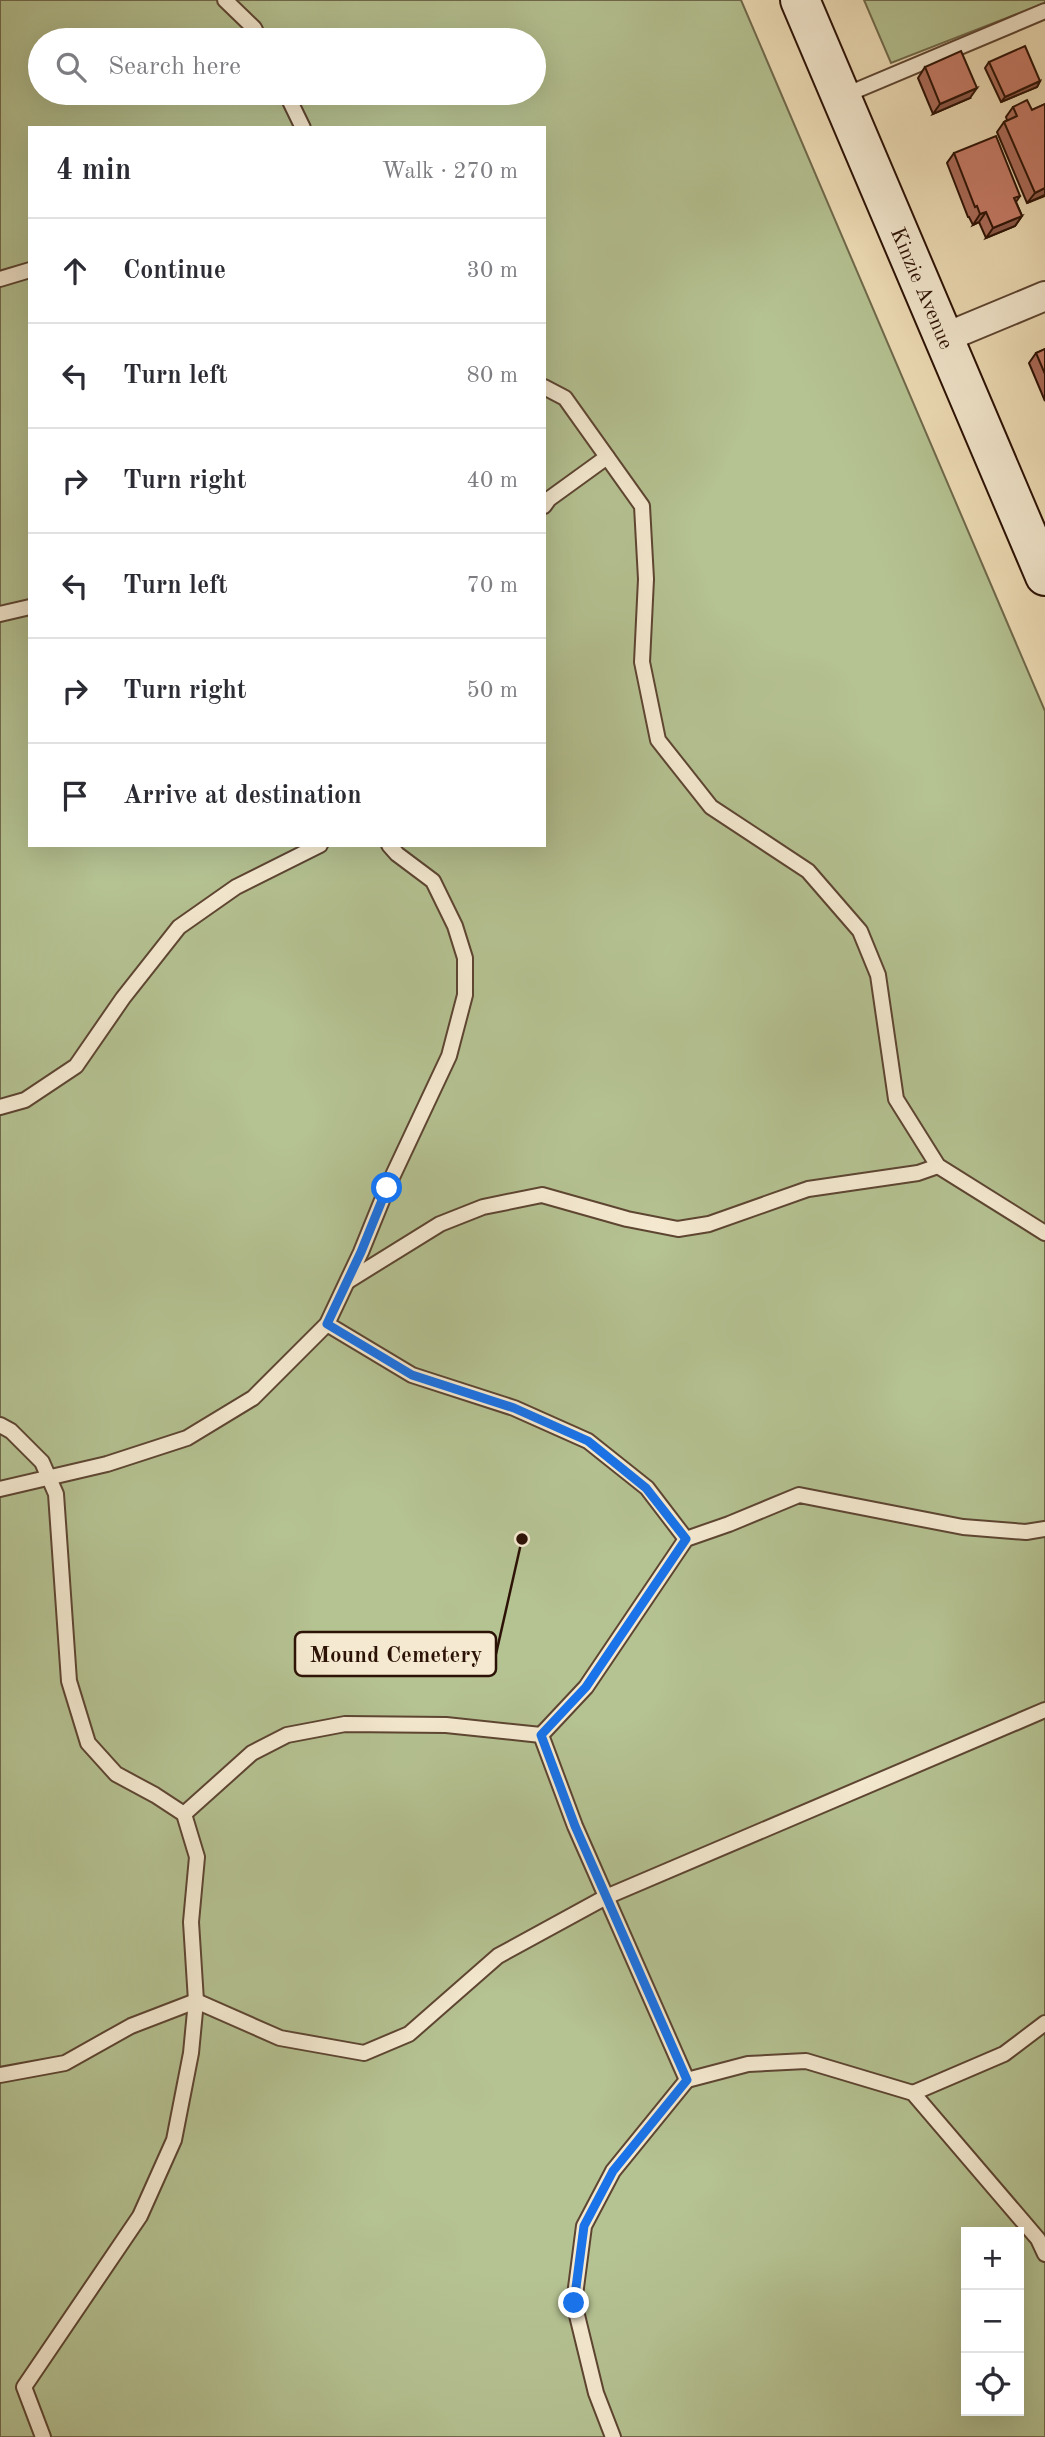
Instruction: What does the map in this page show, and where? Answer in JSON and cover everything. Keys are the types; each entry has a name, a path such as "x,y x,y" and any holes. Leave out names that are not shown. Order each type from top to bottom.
{"street":[{"name":"Kinzie Avenue","path":"800,0 1045,576"},
{"path":"944,338 1045,296"}],"lane":[{"path":"226,0 254,28"},
{"path":"842,97 1045,11"},
{"path":"292,105 302,126"},
{"path":"0,279 28,272"},
{"path":"546,388 565,398 642,506 646,579 642,662 658,740 710,807 808,871 860,931 878,975 896,1099 938,1166 1045,1233"},
{"path":"546,503 607,457"},
{"path":"0,614 28,607"},
{"path":"0,1107 24,1100 76,1066 123,998 179,928 236,887 313,847"},
{"path":"0,1489 107,1464 187,1438 253,1398 327,1324 449,1056 465,995 465,958 455,926 433,881 397,855 391,847"},
{"path":"347,1281 440,1224 483,1207 530,1197 542,1195 627,1219 678,1228 709,1224 808,1188 918,1173 938,1166"},
{"path":"327,1324 412,1375 514,1408 588,1441 646,1488 686,1539"},
{"path":"0,1424 11,1431 42,1462 56,1494 69,1681 88,1743 116,1774 184,1814 197,1857 191,1923 196,2001 191,2053 174,2140 140,2216 24,2387 43,2437"},
{"path":"541,1735 586,1687 686,1539 799,1495 963,1527 1026,1532 1045,1529"},
{"path":"0,2075 65,2063 131,2026 196,2001 281,2038 364,2053 409,2034 498,1956 606,1897 1045,1710"},
{"path":"184,1814 252,1753 287,1735 345,1724 446,1725 541,1735"},
{"path":"541,1735 606,1897 687,2080"},
{"path":"913,2093 1004,2054 1045,2023"},
{"path":"613,2437 596,2392 574,2303 584,2226 613,2171 687,2080 748,2064 806,2061 913,2093 1041,2241 1045,2254"}],"green space":[{"path":"0,0 741,0 1045,711 1045,2437 0,2437"},
{"path":"864,0 1045,0 1045,3 891,63"}],"building":[{"path":"1025,46 1040,81 1005,97 989,62"},
{"path":"961,51 977,88 940,104 925,67"},
{"path":"1027,100 1032,110 1045,104 1045,188 1035,193 1004,122 1017,116 1013,107"},
{"path":"996,136 1020,196 1014,198 1022,216 993,228 986,212 980,214 977,206 975,207 954,153"},
{"path":"1045,349 1045,374 1036,353"}],"place":[{"name":"Mound Cemetery","path":"522,1539"}],"route":[{"path":"387,1188 327,1324 412,1375 514,1408 588,1441 646,1488 686,1539 586,1687 541,1735 575,1826 687,2080 613,2171 584,2226 574,2303"}]}
